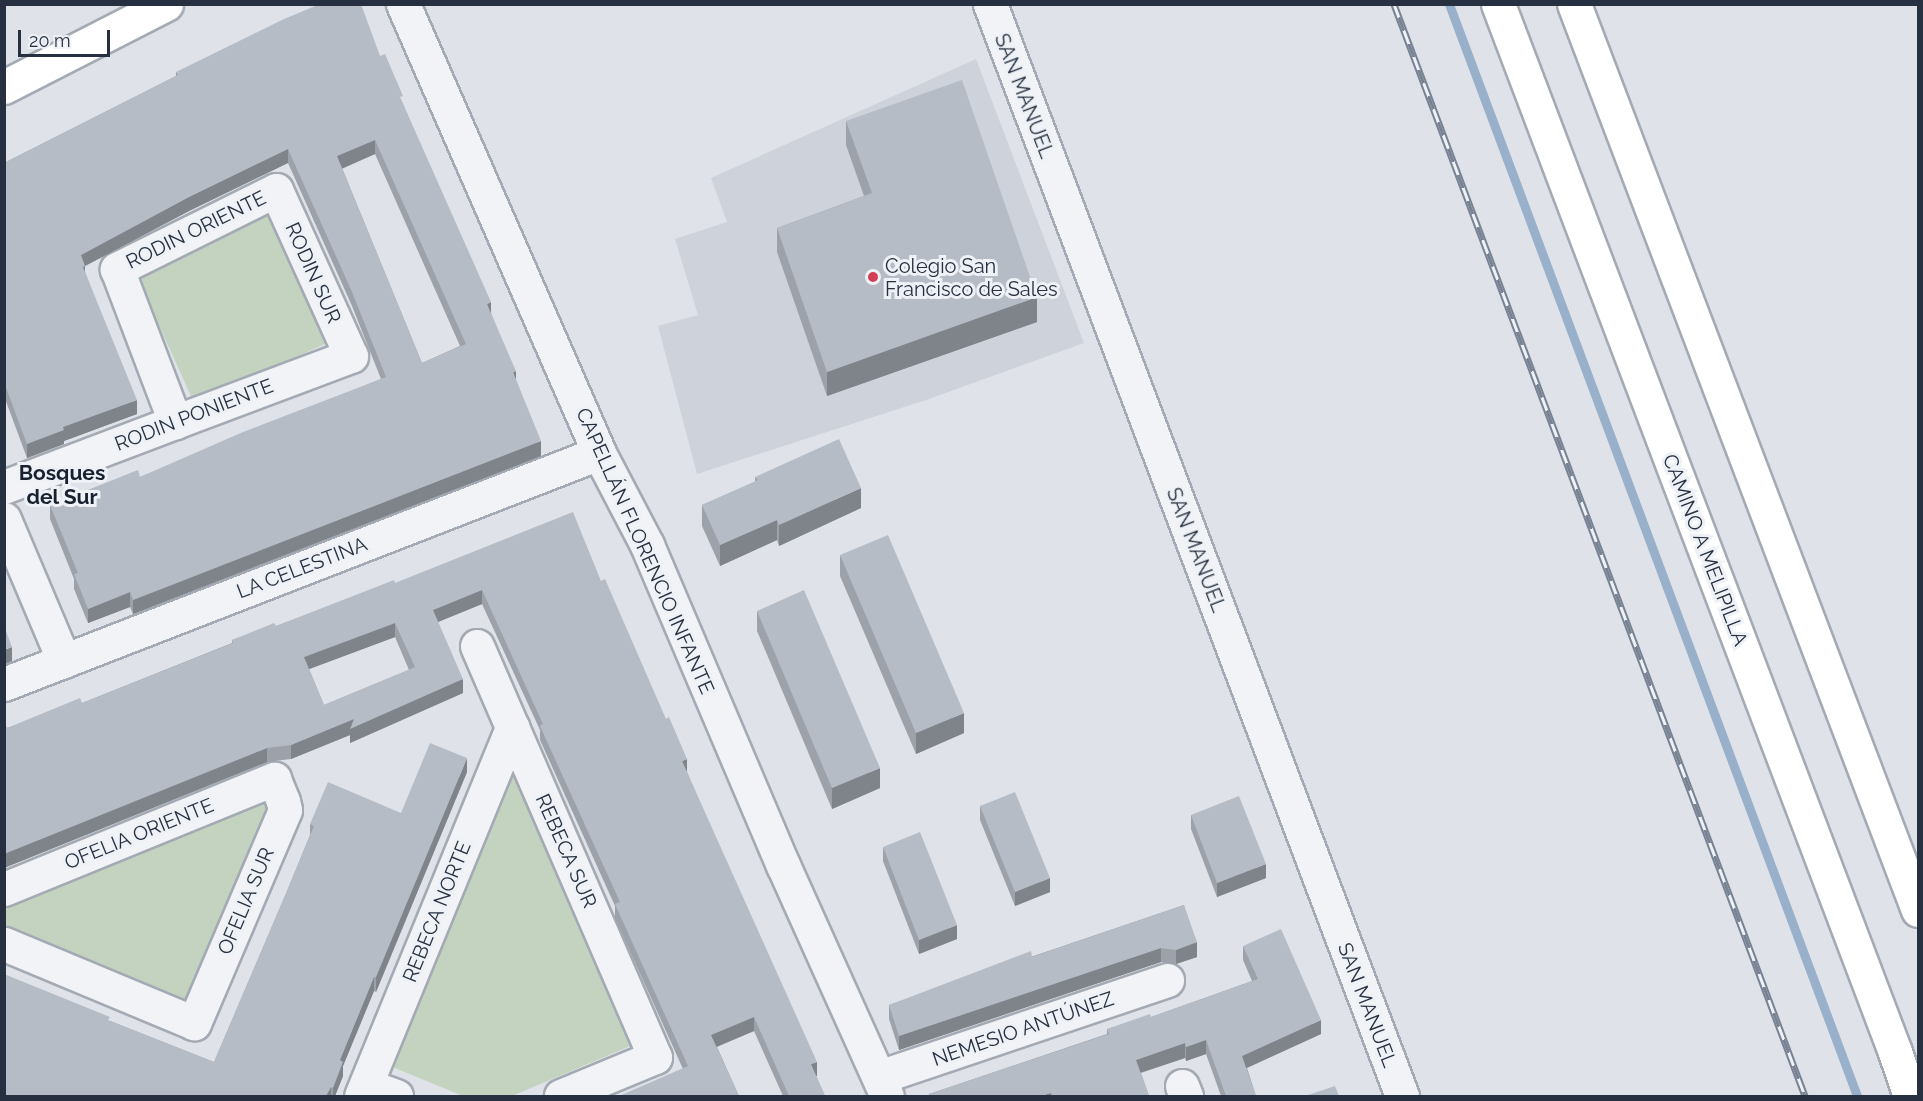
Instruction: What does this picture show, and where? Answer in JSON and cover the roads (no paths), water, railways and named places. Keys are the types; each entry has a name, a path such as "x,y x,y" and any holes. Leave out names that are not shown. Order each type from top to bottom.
{"main road":[{"path":"4,87 166,4"},
{"name":"CAMINO A MELIPILLA","path":"1498,4 1907,1048 1910,1096"},
{"path":"1574,4 1918,910"}],"street":[{"name":"CAPELLÁN FLORENCIO INFANTE","path":"403,4 599,453 646,545 778,854 883,1087"},
{"name":"SAN MANUEL","path":"990,4 1401,1096"},
{"name":"RODIN ORIENTE","path":"175,422 117,269 276,190"},
{"name":"RODIN SUR","path":"276,190 351,356"},
{"name":"RODIN PONIENTE","path":"4,486 351,356"},
{"name":"LA CELESTINA","path":"4,684 599,453"},
{"path":"4,519 64,661"},
{"name":"REBECA SUR","path":"477,646 655,1057 561,1096"},
{"name":"REBECA NORTE","path":"364,1091 512,727"},
{"name":"OFELIA ORIENTE","path":"4,889 273,779"},
{"name":"OFELIA SUR","path":"4,944 194,1023 285,810 273,779"},
{"name":"NEMESIO ANTÚNEZ","path":"883,1087 1167,980"},
{"path":"364,1091 396,1096"}],"waterway":[{"path":"1449,4 1857,1096"}],"railway":[{"path":"1394,4 1805,1096"}],"place":[{"name":"Colegio San Francisco de Sales","path":"873,277"}],"district":[{"name":"Bosques del Sur","path":"62,485"}]}
